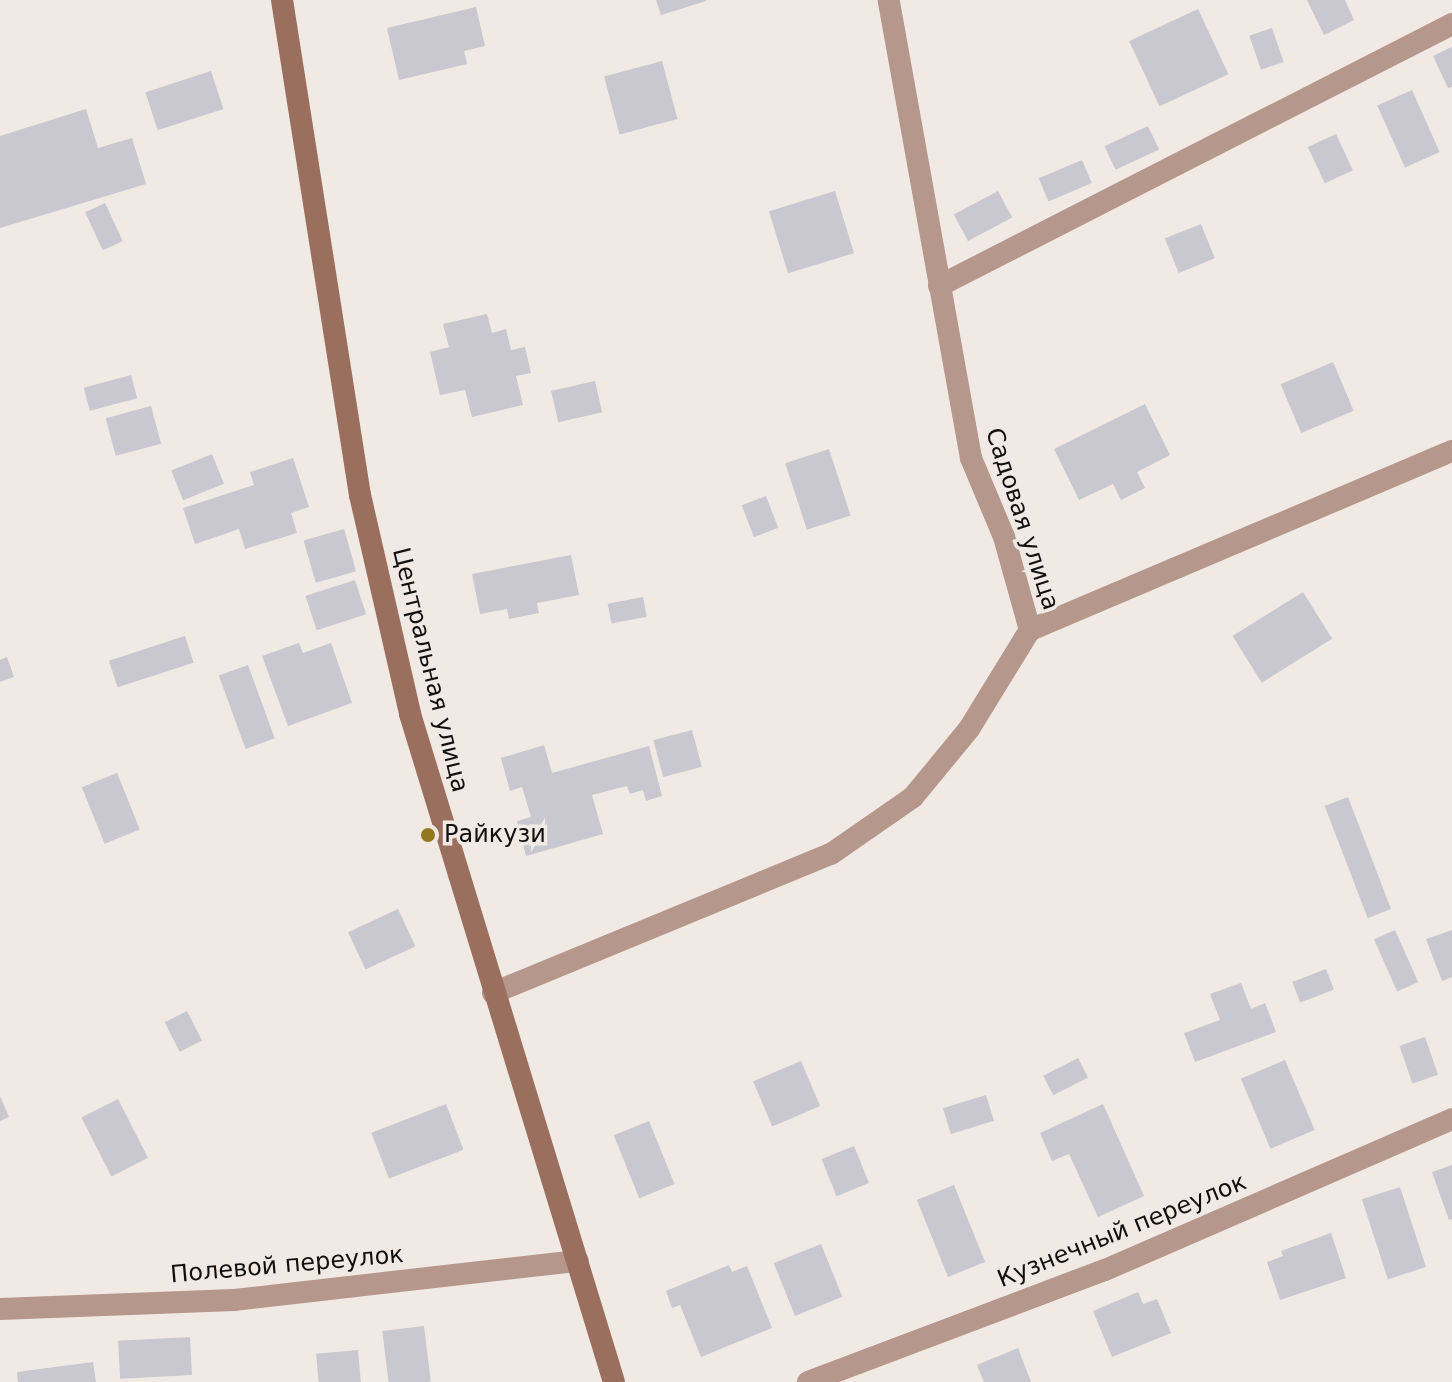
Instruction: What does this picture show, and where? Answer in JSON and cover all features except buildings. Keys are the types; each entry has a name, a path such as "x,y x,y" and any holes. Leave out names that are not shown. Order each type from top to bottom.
{"main road":[{"name":"Центральная улица","path":"282,0 360,495 410,714 614,1382"}],"street":[{"name":"Садовая улица","path":"493,993 831,854 913,797 969,729 1030,630 1004,537 971,458 889,0"},
{"path":"939,286 1452,24"},
{"path":"1030,630 1452,451"},
{"name":"Кузнечный переулок","path":"808,1382 1105,1270 1452,1119"},
{"name":"Полевой переулок","path":"0,1309 234,1300 578,1261"}],"place":[{"name":"Райкузи","path":"428,835"}]}
